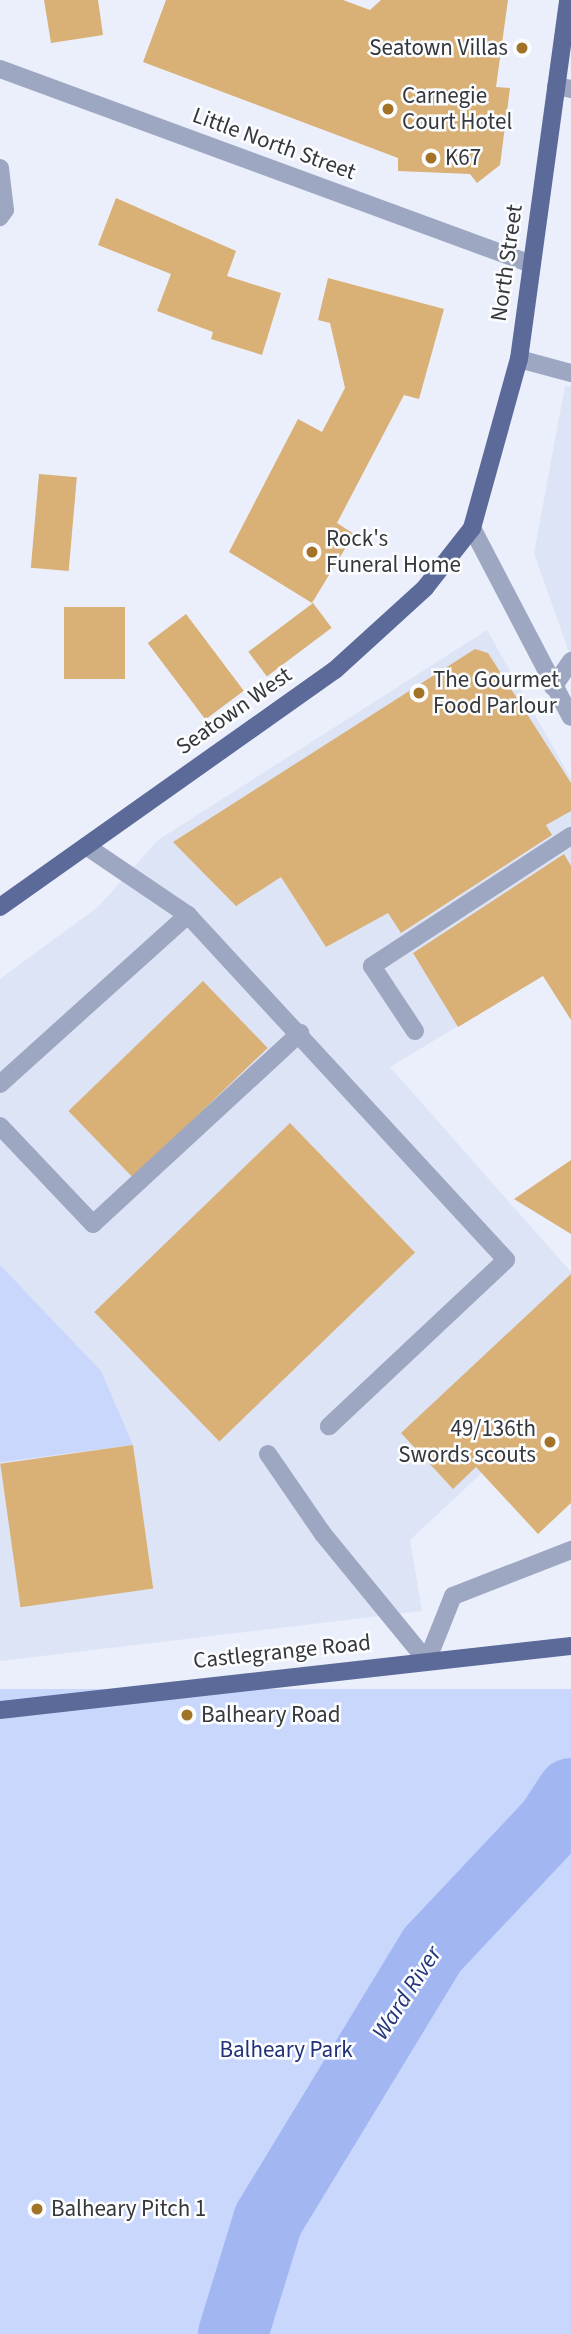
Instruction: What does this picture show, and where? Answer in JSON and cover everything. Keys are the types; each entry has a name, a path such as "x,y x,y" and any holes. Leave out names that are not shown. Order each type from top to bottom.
{"main road":[{"name":"North Street","path":"472,528 519,359 531,264 564,87 568,0"},
{"name":"Seatown West","path":"0,908 335,670 425,588 472,528"},
{"name":"Castlegrange Road","path":"0,1710 571,1647"}],"street":[{"name":"Little North Street","path":"0,69 531,264"},
{"path":"0,168 5,209 0,217"},
{"path":"519,359 571,373"},
{"path":"472,528 571,717"},
{"path":"553,687 571,661"},
{"path":"415,1031 372,966 571,836"},
{"path":"86,846 188,915 300,1033 506,1260 329,1426"},
{"path":"0,1084 188,915"},
{"path":"0,1126 93,1224 300,1033"},
{"path":"268,1454 323,1534 427,1661 453,1596 571,1550"}],"shaded area":[{"path":"565,386 571,387 571,658 534,553"},
{"path":"487,630 571,779 571,958 390,1067 571,1272 571,1390 410,1540 422,1611 0,1661 0,979 98,907 158,840"}],"green space":[{"path":"0,1265 101,1371 133,1445 0,1462"},
{"name":"Balheary Park","path":"0,1689 571,1689 571,2334 0,2334"}],"building":[{"path":"44,0 98,0 103,35 51,43"},
{"name":"Carnegie Court Hotel","path":"166,0 343,0 370,10 381,0 508,0 496,87 510,88 500,165 477,183 470,174 398,171 398,158 143,62"},
{"path":"116,198 236,251 227,276 281,293 262,355 211,339 213,332 157,311 171,274 98,245"},
{"path":"328,278 444,309 419,399 404,395 337,523 354,534 312,603 229,552 298,419 322,432 345,388 330,323 318,320"},
{"path":"39,474 77,477 69,571 31,568"},
{"path":"313,603 332,628 267,677 248,652"},
{"path":"64,607 125,607 125,679 64,679"},
{"path":"186,614 244,691 205,720 148,643"},
{"path":"475,649 488,653 571,783 571,811 546,825 552,835 401,933 388,913 326,947 281,877 236,906 173,842"},
{"path":"564,854 571,866 571,1020 543,976 458,1027 413,953"},
{"path":"203,981 268,1048 133,1178 68,1111"},
{"path":"290,1123 415,1252 219,1441 94,1312"},
{"path":"571,1160 571,1234 514,1199"},
{"path":"571,1274 571,1503 538,1534 476,1467 453,1489 401,1433"},
{"path":"133,1445 153,1589 20,1607 0,1464"}],"waterway":[{"name":"Ward River","path":"233,2334 268,2220 433,1949 551,1824 571,1793"}],"place":[{"name":"Seatown Villas","path":"522,48"},
{"name":"Carnegie Court Hotel","path":"388,109"},
{"name":"K67","path":"431,158"},
{"name":"Rock's Funeral Home","path":"312,552"},
{"name":"The Gourmet Food Parlour","path":"419,693"},
{"name":"49/136th Swords scouts","path":"550,1442"},
{"name":"Balheary Road","path":"187,1715"},
{"name":"Balheary Pitch 1","path":"37,2209"}]}
